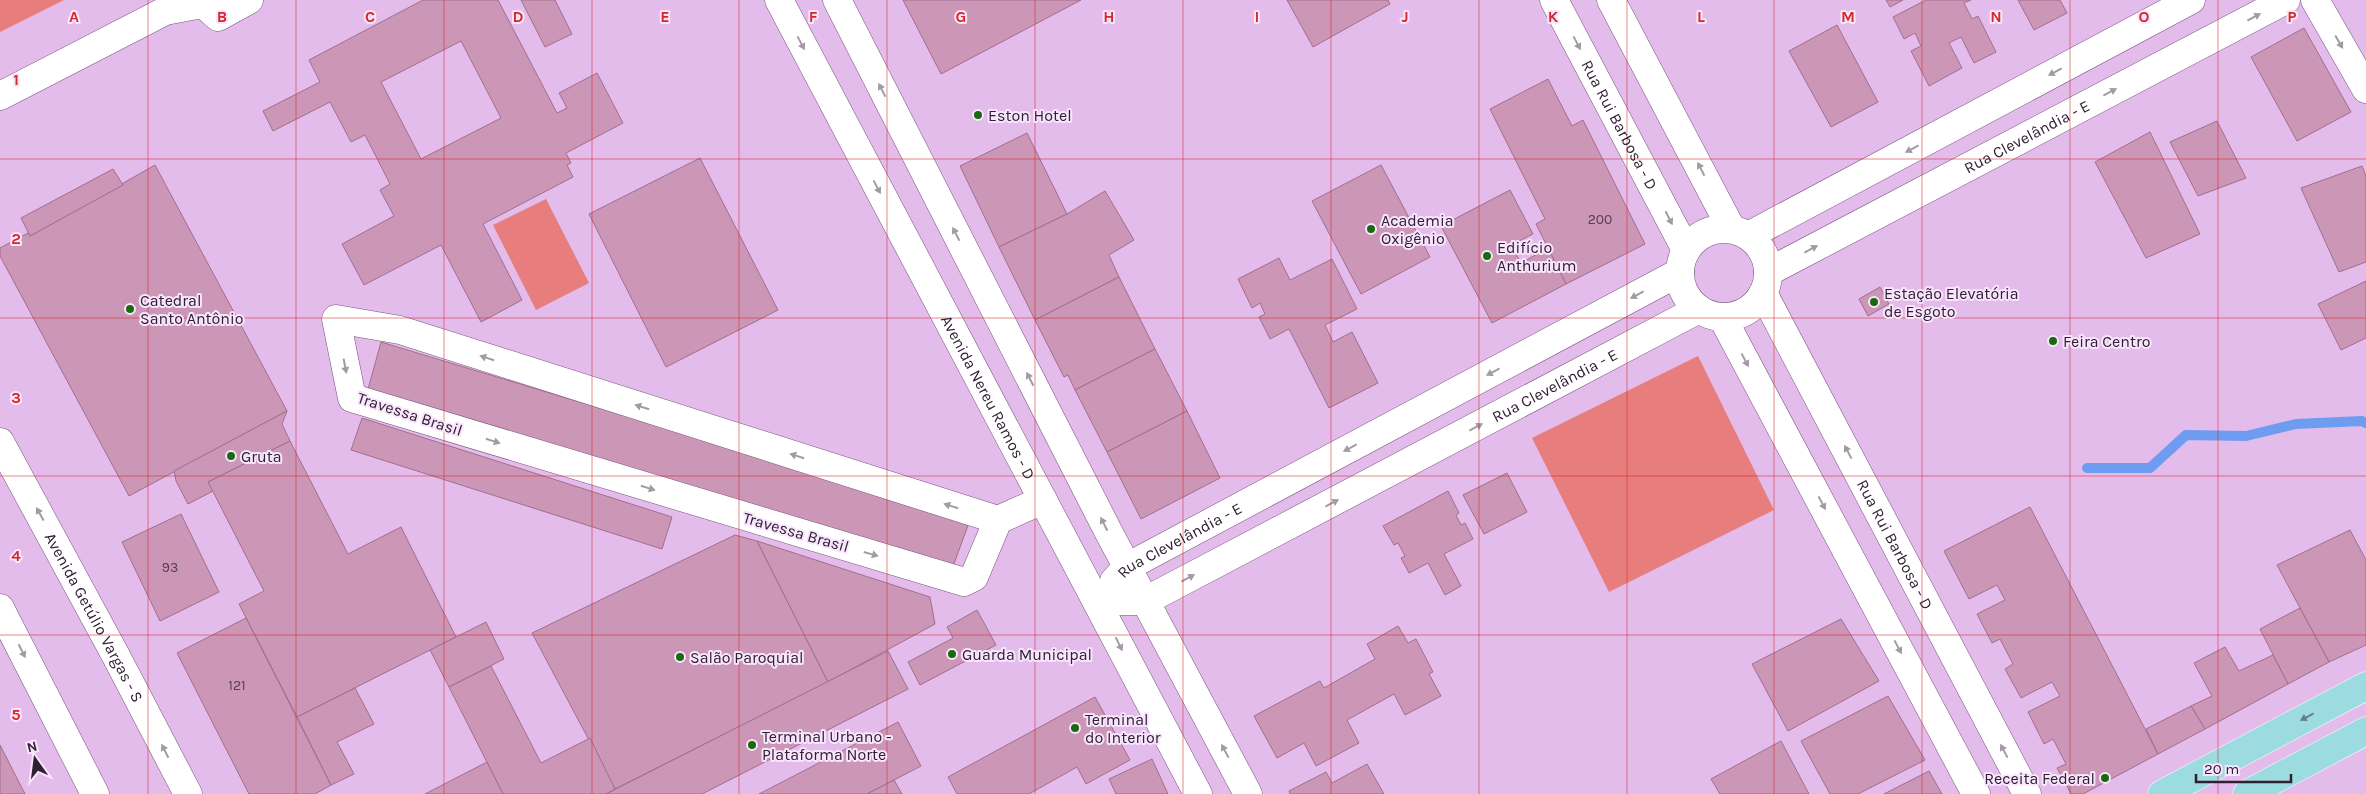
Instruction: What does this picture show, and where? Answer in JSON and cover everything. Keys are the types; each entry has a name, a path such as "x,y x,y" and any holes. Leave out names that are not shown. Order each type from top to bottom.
{"main road":[{"path":"2162,794 2366,686"},
{"path":"2247,794 2362,732 2341,700"}],"street":[{"path":"0,96 165,11 201,2 218,17 249,0"},
{"name":"Avenida Nereu Ramos - D","path":"779,0 1198,794"},
{"path":"837,0 1127,567 1248,794"},
{"name":"Rua Rui Barbosa - D","path":"1554,0 1683,261"},
{"path":"1611,0 1740,232 1762,252 1766,282 1754,305 1744,312 1710,313"},
{"path":"1976,794 1710,313 1684,293 1683,261 1703,234 1713,230 1740,232 1980,112 2191,0"},
{"name":"Rua Clevelândia - E","path":"1766,282 2000,149 2286,0"},
{"path":"2315,0 2366,89"},
{"path":"1980,112 2000,149"},
{"name":"Rua Clevelândia - E","path":"1097,601 1127,567 1683,261"},
{"name":"Rua Rui Barbosa - D","path":"1766,282 2027,794"},
{"name":"Rua Clevelândia - E","path":"1097,601 1145,601 1710,313"},
{"name":"Travessa Brasil","path":"336,319 400,330 998,520 974,577 964,582 352,398 336,319"},
{"name":"Avenida Getúlio Vargas - S","path":"0,442 116,656 188,794"},
{"path":"998,520 1043,500"},
{"path":"0,608 95,794"}],"shaded area":[{"path":"0,0 64,0 0,32"},
{"path":"546,199 589,283 536,310 493,225"},
{"path":"1698,356 1774,510 1609,592 1532,438"}],"building":[{"path":"423,0 498,0 557,113 567,108 559,93 597,73 623,123 566,153 571,163 567,165 573,177 483,224 522,300 481,322 441,245 364,285 342,244 394,216 380,190 390,184 365,135 351,142 330,102 273,131 263,111 320,82 309,60","holes":["461,41 501,118 421,159 381,82"]},
{"path":"521,0 555,0 572,34 545,47"},
{"path":"903,0 1081,0 941,74"},
{"path":"1287,0 1388,0 1390,4 1313,47"},
{"path":"1886,0 1903,0 1890,7"},
{"path":"1926,0 1971,0 1964,3 1972,19 1978,16 1996,52 1974,63 1961,37 1949,43 1962,68 1929,86 1911,51 1921,46 1915,33 1904,39 1893,17"},
{"path":"2018,0 2060,0 2067,13 2034,30"},
{"path":"1837,25 1878,102 1831,127 1789,51"},
{"path":"2304,28 2351,112 2297,141 2251,57"},
{"path":"1548,79 1572,126 1583,120 1645,244 1566,284 1536,224 1545,219 1490,109"},
{"path":"2217,121 2246,178 2198,196 2170,142"},
{"path":"2150,132 2200,234 2146,258 2095,162"},
{"path":"1027,133 1067,214 999,247 960,166"},
{"path":"700,158 778,310 666,367 589,214"},
{"name":"Catedral Santo Antônio","path":"155,165 287,411 129,496 0,256 0,248 28,233 30,236"},
{"name":"Academia Oxigênio","path":"1381,165 1430,257 1361,294 1312,201"},
{"path":"2362,166 2366,176 2366,262 2339,272 2301,188"},
{"path":"113,169 123,185 30,236 21,218"},
{"name":"Edifício Anthurium","path":"1510,190 1533,234 1511,245 1521,263 1548,248 1566,284 1492,323 1441,226"},
{"path":"1105,191 1134,240 1109,255 1119,277 1035,320 999,247 1067,214"},
{"path":"1279,258 1290,280 1332,259 1357,309 1325,325 1333,342 1352,332 1378,383 1329,408 1289,329 1270,339 1259,317 1265,314 1260,303 1252,308 1238,279"},
{"path":"1119,277 1155,349 1075,390 1068,375 1064,377 1035,320"},
{"path":"2366,281 2366,338 2341,350 2318,304"},
{"name":"Estação Elevatória de Esgoto","path":"1880,287 1889,304 1868,316 1859,299"},
{"path":"381,342 970,520 951,572 367,393"},
{"path":"1155,349 1187,411 1107,452 1075,390"},
{"name":"Gruta","path":"287,411 282,424 290,441 208,482 213,491 188,504 176,481 174,471"},
{"path":"1187,411 1220,478 1141,519 1107,452"},
{"path":"362,418 672,517 662,549 351,450"},
{"path":"290,441 348,554 401,527 456,637 297,717 239,604 264,591 208,482"},
{"path":"1507,473 1527,512 1484,534 1463,495"},
{"path":"1448,491 1459,513 1456,515 1461,525 1465,523 1473,539 1444,554 1461,586 1445,595 1428,563 1409,573 1401,558 1405,556 1398,543 1394,545 1383,526"},
{"path":"2030,507 2158,754 2083,794 2071,794 2057,768 2066,764 2053,739 2044,744 2028,712 2060,696 2052,682 2021,698 2005,669 2013,664 2000,639 1992,643 1977,614 2005,600 1997,585 1969,599 1944,551"},
{"path":"181,514 219,592 160,621 122,542"},
{"path":"2350,530 2366,560 2366,645 2329,662 2277,565"},
{"name":"Salão Paroquial","path":"735,535 757,541 828,682 615,789 532,633"},
{"path":"757,541 930,597 935,624 828,682"},
{"path":"2300,608 2329,662 2288,684 2260,629"},
{"name":"Guarda Municipal","path":"977,610 996,645 920,685 908,662 953,638 947,627"},
{"path":"246,618 331,785 315,794 249,794 177,653"},
{"path":"1841,619 1879,681 1788,731 1752,664"},
{"path":"486,622 504,659 449,687 430,650"},
{"path":"1398,626 1408,643 1416,639 1433,672 1429,674 1441,696 1405,715 1394,694 1347,720 1359,743 1316,766 1304,743 1277,758 1254,716 1320,681 1324,688 1375,659 1367,644"},
{"path":"2225,647 2239,671 2273,655 2288,684 2205,729 2191,706 2212,696 2194,663"},
{"name":"Terminal Urbano - Plataforma Norte","path":"888,651 908,689 702,794 606,794"},
{"path":"491,666 541,763 590,738 615,789 606,794 503,794 449,687"},
{"path":"355,688 374,724 337,742 354,774 331,785 297,717"},
{"path":"1888,696 1925,760 1858,794 1830,794 1801,741"},
{"name":"Terminal do Interior","path":"1095,697 1130,760 1086,784 1077,767 1029,794 957,794 948,777"},
{"path":"2191,706 2205,729 2158,754 2146,729"},
{"path":"898,722 921,766 867,794 759,794"},
{"path":"1781,741 1809,794 1720,794 1711,779"},
{"path":"0,745 25,794 0,794"},
{"path":"1152,759 1168,794 1116,794 1109,779"},
{"path":"487,762 503,794 425,794"},
{"path":"1367,764 1384,794 1290,794 1289,791 1326,772 1332,783"},
{"path":"1929,771 1942,794 1884,794"},
{"path":"894,780 902,794 867,794"}],"waterway":[{"path":"2087,468 2150,468 2186,435 2246,436 2296,424 2362,421 2366,423"}],"place":[{"name":"Eston Hotel","path":"978,115"},
{"name":"Academia Oxigênio","path":"1371,229"},
{"name":"Edifício Anthurium","path":"1487,256"},
{"name":"Estação Elevatória de Esgoto","path":"1874,302"},
{"name":"Catedral Santo Antônio","path":"130,309"},
{"name":"Feira Centro","path":"2053,341"},
{"name":"Gruta","path":"231,456"},
{"name":"Guarda Municipal","path":"952,654"},
{"name":"Salão Paroquial","path":"680,657"},
{"name":"Terminal do Interior","path":"1075,728"},
{"name":"Terminal Urbano - Plataforma Norte","path":"752,745"},
{"name":"Receita Federal","path":"2105,778"}]}
